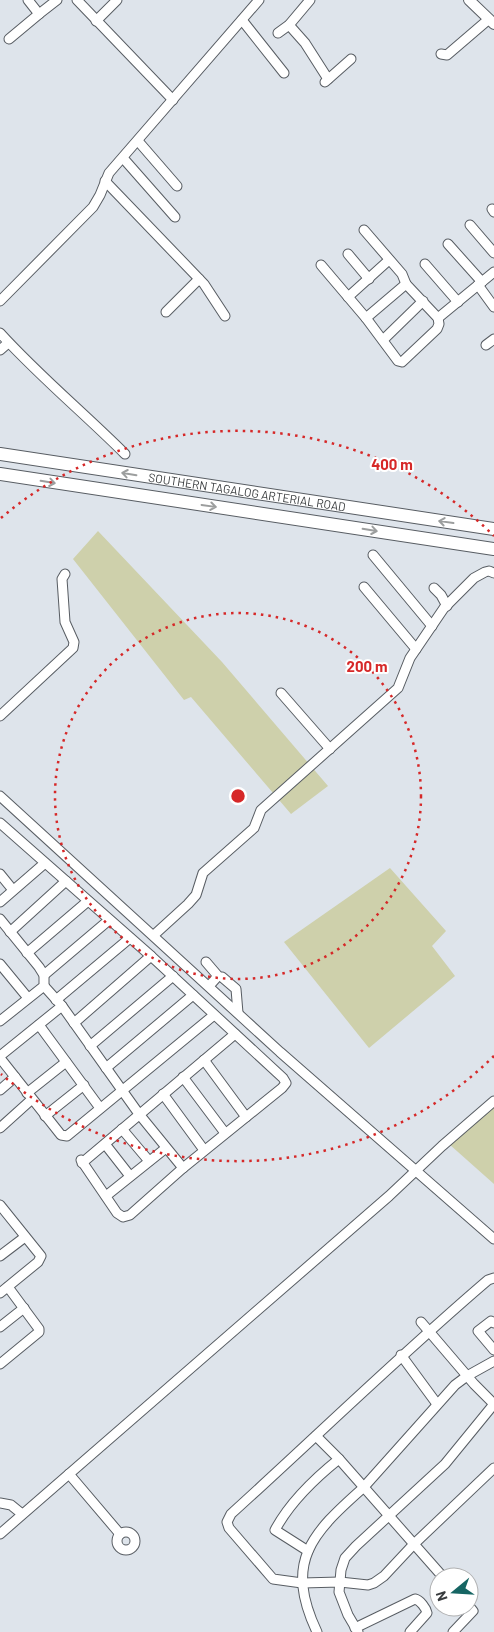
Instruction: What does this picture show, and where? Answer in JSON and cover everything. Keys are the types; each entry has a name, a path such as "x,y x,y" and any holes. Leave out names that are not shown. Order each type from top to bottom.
{"highway":[{"name":"SOUTHERN TAGALOG ARTERIAL ROAD","path":"0,454 494,529"},
{"name":"SOUTHERN TAGALOG ARTERIAL ROAD","path":"0,474 494,549"}],"main road":[{"path":"469,0 492,22"}],"street":[{"path":"28,0 39,14"},
{"path":"9,38 57,0"},
{"path":"77,0 173,100"},
{"path":"96,21 116,0"},
{"path":"0,301 93,207 100,196 108,173 138,141 259,0"},
{"path":"278,33 289,25 310,0"},
{"path":"242,20 284,73"},
{"path":"442,54 447,55 492,22"},
{"path":"289,25 305,43 326,81 351,59"},
{"path":"138,141 177,186"},
{"path":"123,158 175,217"},
{"path":"105,181 199,279 215,299 225,316"},
{"path":"470,225 494,253"},
{"path":"321,265 366,318 398,361 402,362 437,329 439,324 438,318 406,284 402,274 364,230"},
{"path":"448,244 480,284 494,307"},
{"path":"348,254 369,279"},
{"path":"348,297 389,260"},
{"path":"425,264 458,302"},
{"path":"438,318 494,272"},
{"path":"166,312 199,279"},
{"path":"366,318 406,284"},
{"path":"383,340 423,301"},
{"path":"0,333 41,376 85,414 125,454"},
{"path":"486,345 494,339"},
{"path":"0,350 8,343"},
{"path":"373,555 432,626"},
{"path":"154,935 196,895 203,873 254,828 261,810 398,688 410,658 447,606 474,578 489,571 494,573"},
{"path":"0,716 73,648 73,638 65,622 62,579 65,574"},
{"path":"364,587 416,649"},
{"path":"434,588 441,595 447,606"},
{"path":"281,693 330,749"},
{"path":"0,796 280,1052 494,1239"},
{"path":"0,822 194,995 283,1078 286,1083 204,1150 130,1215 123,1217 117,1214 81,1162 122,1130 235,1034"},
{"path":"0,902 45,863"},
{"path":"0,874 13,890"},
{"path":"66,881 4,926 44,975 44,986 74,1022 139,1114 183,1168"},
{"path":"27,953 88,901"},
{"path":"44,975 109,920"},
{"path":"130,938 59,1003 39,1025 0,1057 61,1135 67,1136 214,1015"},
{"path":"74,1022 151,956"},
{"path":"206,962 218,976 209,986"},
{"path":"0,964 28,998"},
{"path":"90,1046 173,976"},
{"path":"222,977 236,989 238,1013"},
{"path":"2,1015 44,986"},
{"path":"106,1068 194,995"},
{"path":"39,1025 100,1108"},
{"path":"204,1060 246,1117"},
{"path":"0,1128 29,1096 66,1062"},
{"path":"0,1090 14,1077"},
{"path":"183,1077 225,1133"},
{"path":"45,1116 84,1086"},
{"path":"163,1094 204,1150"},
{"path":"0,1534 417,1171 442,1146 494,1101"},
{"path":"122,1130 149,1161"},
{"path":"105,1144 130,1176"},
{"path":"106,1196 166,1148"},
{"path":"0,1205 4,1218 25,1237 41,1256 40,1260 4,1290 24,1308 38,1326 39,1332 0,1364"},
{"path":"0,1256 25,1237"},
{"path":"494,1278 488,1280 401,1355 231,1514 227,1522 229,1528 273,1579 302,1583 340,1582 368,1585 384,1576 413,1545 494,1468"},
{"path":"0,1327 24,1308"},
{"path":"494,1323 491,1321 478,1330 494,1350"},
{"path":"410,1632 427,1613 427,1610 415,1599 356,1630 339,1592 341,1570 345,1558 445,1464 494,1404 467,1376 421,1322"},
{"path":"401,1355 437,1404"},
{"path":"317,1632 304,1599 302,1583 303,1568 308,1551 317,1533 363,1488 455,1385 494,1361"},
{"path":"316,1436 339,1459 434,1567"},
{"path":"308,1551 275,1530 305,1489 339,1459"},
{"path":"69,1474 120,1534"},
{"path":"0,1503 11,1505 22,1514"},
{"path":"453,1632 467,1617"}],"green space":[{"path":"98,531 222,662 328,786 291,814 191,697 184,700 73,559"},
{"path":"390,868 446,931 432,946 455,976 369,1048 284,942"},
{"path":"494,1104 494,1184 449,1144"}]}
